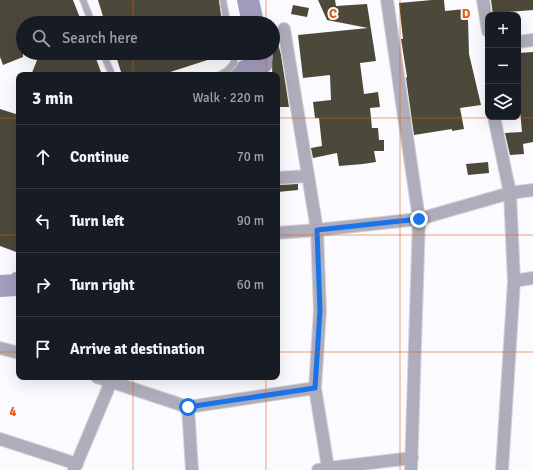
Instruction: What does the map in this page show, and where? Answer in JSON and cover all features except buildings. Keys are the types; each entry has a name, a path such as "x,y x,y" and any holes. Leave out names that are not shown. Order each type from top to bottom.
{"street":[{"path":"284,29 317,230 320,311 315,388 323,469 411,464 419,219 387,0"},
{"path":"483,0 485,12"},
{"path":"521,42 533,40"},
{"path":"495,120 510,193 514,281 502,470"},
{"path":"280,178 308,176"},
{"path":"280,233 419,219 510,193 533,190"},
{"path":"514,281 533,278"},
{"path":"0,348 16,352"},
{"path":"0,439 75,467 113,380"},
{"path":"116,380 188,407 315,388"},
{"path":"188,407 192,470"}],"lane":[{"path":"83,0 89,16"},
{"path":"223,0 226,16"},
{"path":"106,60 111,72"},
{"path":"225,72 234,63 234,60"}],"waterway":[{"path":"248,0 251,16"},
{"path":"243,72 262,63 261,60"},
{"path":"0,286 16,285"}],"route":[{"path":"188,407 315,388 320,311 317,230 419,219"}]}
